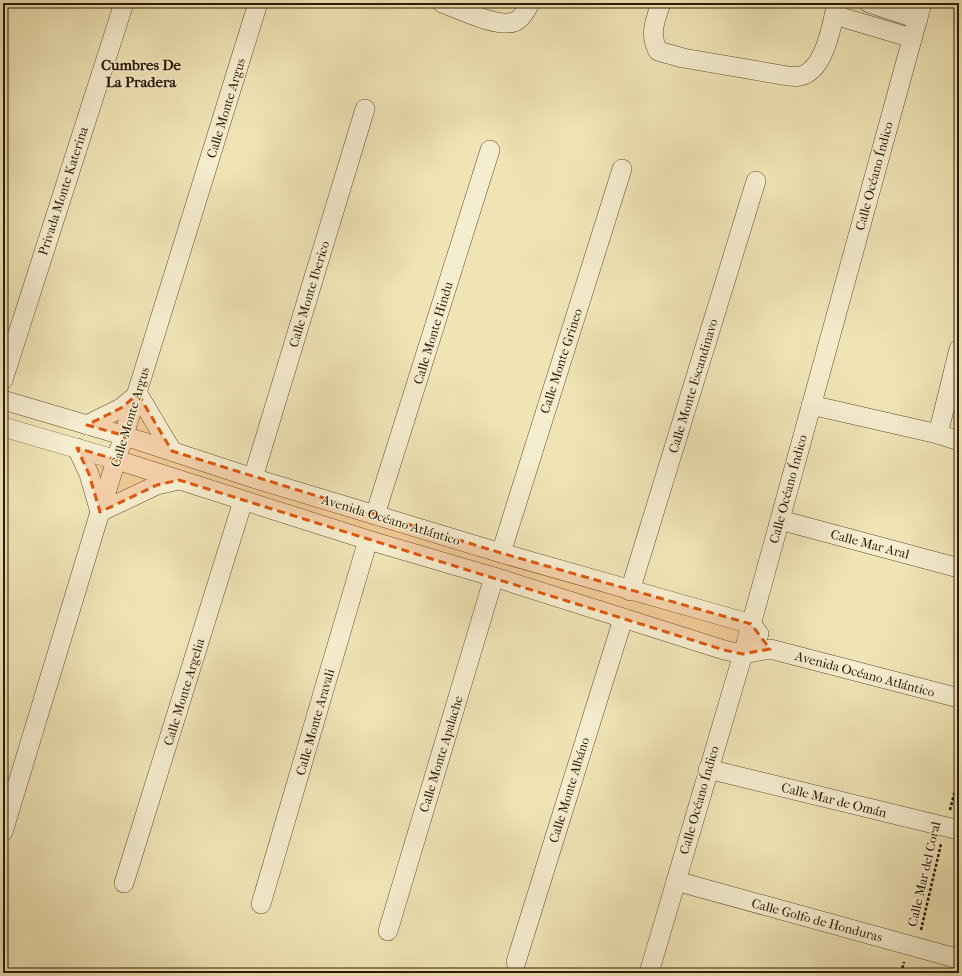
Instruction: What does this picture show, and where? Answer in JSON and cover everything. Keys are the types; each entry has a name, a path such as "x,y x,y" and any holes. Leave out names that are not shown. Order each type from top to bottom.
{"street":[{"name":"Privada Monte Katerina","path":"3,380 124,3"},
{"name":"Calle Monte Argus","path":"3,832 100,512 125,436 258,3"},
{"path":"442,3 491,21 504,24 515,22 530,3"},
{"path":"661,3 653,28 653,41 658,51 683,58 788,76 801,76 812,71 824,54 836,9 912,38"},
{"path":"869,3 920,11"},
{"name":"Calle Océano Índico","path":"648,973 743,654 920,11"},
{"name":"Calle Monte Iberico","path":"253,478 365,109"},
{"name":"Calle Monte Hindu","path":"376,515 490,150"},
{"name":"Calle Monte Grineo","path":"501,553 622,169"},
{"name":"Calle Monte Escandinavo","path":"630,591 756,181"},
{"path":"938,434 959,349"},
{"path":"87,425 121,408 138,394 172,451"},
{"name":"Avenida Océano Atlántico","path":"3,400 125,436 253,478 501,553 630,591 751,624"},
{"path":"811,405 938,434 959,441"},
{"name":"Avenida Océano Atlántico","path":"3,427 117,460 243,501 494,577 724,650 743,654 770,649 959,698"},
{"path":"77,448 89,474 100,512 157,485 179,480"},
{"name":"Calle Monte Argelia","path":"124,883 243,501"},
{"name":"Calle Mar Aral","path":"780,520 959,568"},
{"name":"Calle Monte Aravali","path":"262,904 368,540"},
{"name":"Calle Monte Apalache","path":"388,931 494,577"},
{"name":"Calle Monte Albáno","path":"516,962 623,619"},
{"path":"751,624 770,649"},
{"name":"Calle Mar de Omán","path":"708,769 952,829"},
{"name":"Calle Golfo de Honduras","path":"676,881 959,959"}],"path":[{"name":"Calle Mar del Coral","path":"901,973 903,964 909,954 917,947 952,829 959,775"}],"highlighted area":[{"path":"138,394 172,451 501,553 751,624 770,649 743,654 724,650 179,480 157,485 100,512 89,474 77,448 117,460 125,436 87,425 121,408"}],"district":[{"name":"Cumbres De La Pradera","path":"141,74"}]}
